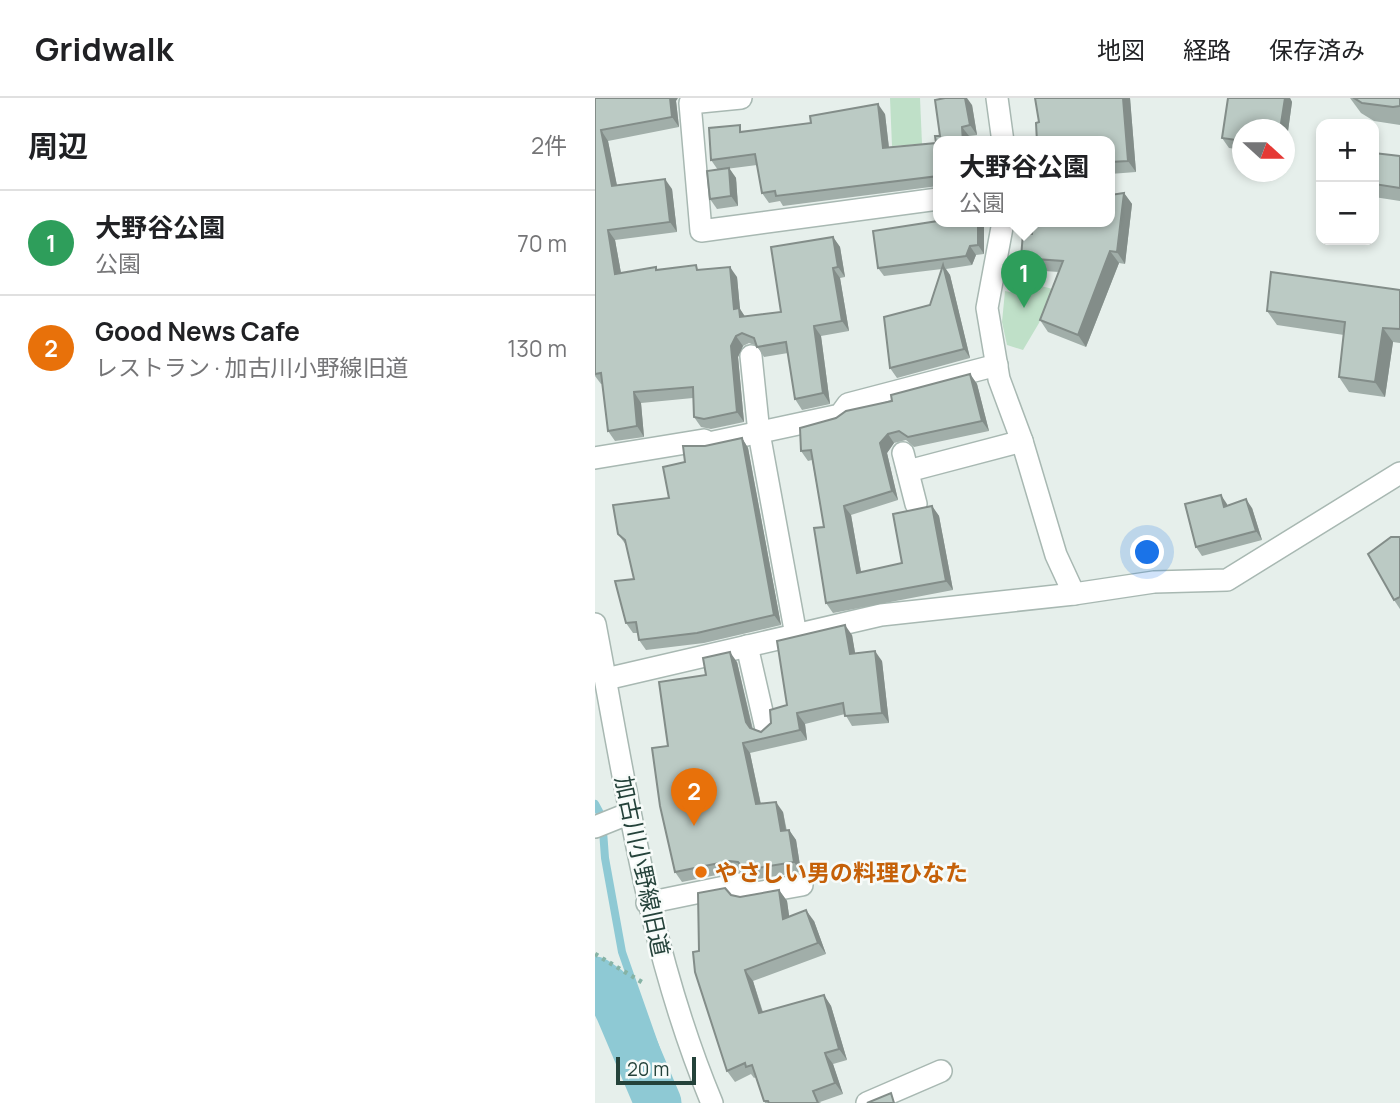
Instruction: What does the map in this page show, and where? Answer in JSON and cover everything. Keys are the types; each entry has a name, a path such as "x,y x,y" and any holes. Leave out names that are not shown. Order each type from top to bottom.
{"street":[{"path":"741,98 690,103 701,231 933,200"},
{"path":"997,98 1002,136"},
{"path":"1002,227 987,308 997,365 1056,555 1075,594"},
{"path":"751,356 759,433 796,635"},
{"path":"595,458 759,433 840,415 848,404 997,365"},
{"path":"916,504 905,462 1022,441"},
{"path":"605,679 881,615 1075,594 1154,582 1227,580 1400,473"},
{"name":"加古川小野線旧道","path":"595,624 647,903 693,1058 712,1103"},
{"path":"747,646 767,729"},
{"path":"595,827 630,813"},
{"path":"647,903 739,884 745,895 802,885"},
{"path":"867,1103 941,1071"}],"path":[{"path":"595,954 649,986"}],"green space":[{"path":"890,98 920,98 922,144 892,146"},
{"path":"1020,281 1053,289 1039,323 1023,350 1007,345 1002,322 1005,291 1015,293"}],"building":[{"path":"595,98 670,98 672,117 601,130 612,186 665,179 670,222 608,230 615,274 656,267 656,270 696,265 697,270 730,267 734,309 739,308 740,317 781,312 771,247 833,237 838,267 833,268 842,321 814,326 823,393 795,399 786,342 757,347 754,338 742,333 736,336 731,346 737,412 704,419 694,417 693,387 634,392 637,426 608,431 601,373 595,374"},
{"path":"965,98 970,125 962,127 963,136 940,136 935,100"},
{"path":"1035,98 1123,98 1128,161 1115,162 1115,136 1037,136 1036,123 1039,122"},
{"path":"1228,98 1285,98 1282,119 1232,119 1232,139 1222,138"},
{"path":"1354,98 1400,98 1400,106 1362,103"},
{"path":"878,104 883,148 933,143 933,177 776,196 775,191 762,193 755,154 711,160 709,128 740,125 740,132 811,123 810,116"},
{"path":"1379,154 1400,156 1400,188 1379,185"},
{"path":"729,168 731,196 710,199 707,171"},
{"path":"1124,193 1117,252 1110,251 1078,335 1040,320 1063,261 1021,258 1023,233 1032,234 1033,227 1115,227 1115,194"},
{"path":"933,222 933,227 978,227 978,245 970,246 966,256 878,268 873,231"},
{"path":"943,265 964,349 890,368 884,317 930,305"},
{"path":"1271,272 1400,290 1400,329 1383,328 1375,382 1339,377 1345,322 1267,311"},
{"path":"970,374 982,421 908,437 899,431 888,434 880,443 892,491 844,506 857,573 902,563 893,514 932,506 946,581 826,603 814,528 824,527 811,450 801,451 800,428 836,418 846,411 892,401 891,395"},
{"path":"742,438 774,615 697,633 639,640 636,622 626,623 615,581 634,579 625,540 618,534 613,505 669,498 663,467 685,462 683,446 705,446"},
{"path":"1221,495 1224,507 1246,499 1256,531 1196,547 1185,504"},
{"path":"1391,537 1400,537 1400,597 1394,600 1368,554"},
{"path":"845,625 850,654 875,651 882,713 845,716 843,703 797,713 800,730 743,743 756,804 776,802 781,831 789,830 794,862 745,870 738,862 729,861 675,872 660,806 652,748 668,746 659,682 706,675 703,658 730,652 746,722 750,728 761,732 771,723 770,710 787,705 777,641"},
{"path":"725,888 731,895 740,897 779,890 783,919 806,910 818,943 745,970 759,1013 824,995 839,1049 825,1053 835,1083 813,1091 818,1103 769,1103 764,1101 752,1065 746,1067 745,1063 727,1071 695,972 693,952 699,951 698,893"},
{"path":"891,1093 894,1103 867,1103"}],"waterway":[{"path":"595,804 602,817 605,858 622,952 675,1103"},
{"path":"595,974 615,988 666,1103"},
{"path":"595,980 608,989 658,1103"}],"place":[{"name":"大野谷公園","path":"1024,308"},
{"name":"Good News Cafe","path":"694,826"},
{"name":"やさしい男の料理ひなた","path":"701,872"}]}
